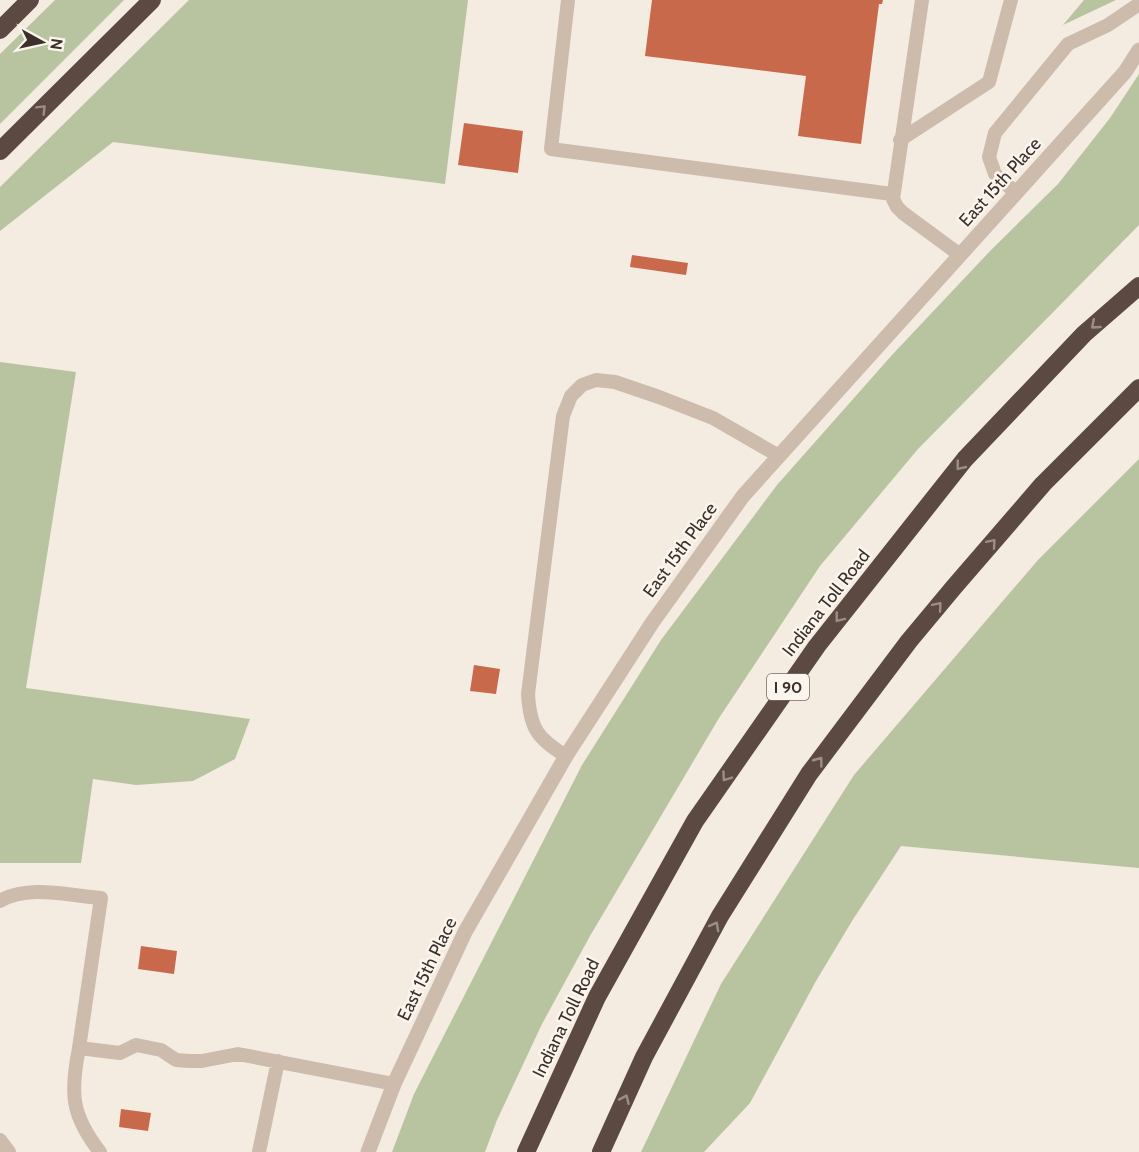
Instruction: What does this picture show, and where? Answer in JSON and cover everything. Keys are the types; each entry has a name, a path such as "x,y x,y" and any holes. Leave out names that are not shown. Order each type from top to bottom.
{"highway":[{"path":"0,30 30,0"},
{"path":"0,151 152,0"},
{"name":"Indiana Toll Road","path":"526,1152 597,997 695,820 817,646 965,459 1084,334 1139,286"},
{"path":"601,1152 644,1057 720,916 809,774 909,641 1042,484 1139,388"}],"street":[{"name":"East 15th Place","path":"368,1152 394,1084 465,932 566,756 659,613 743,496 1125,72 1139,50"}],"lane":[{"path":"568,0 550,149 892,194"},
{"path":"922,0 892,194 897,207 960,255"},
{"path":"900,140 989,82 1011,0"},
{"path":"1016,193 995,174 989,157 995,133 1068,44 1108,25 1139,4"},
{"path":"566,756 545,743 538,733 532,720 528,694 563,416 571,396 582,385 596,380 615,382 713,418 779,456"},
{"path":"0,901 6,897 29,893 60,893 101,898 73,1078 77,1116 86,1135 100,1152"},
{"path":"79,1048 120,1053 136,1045 161,1050 176,1060 202,1060 238,1054 394,1084"},
{"path":"259,1152 278,1061"},
{"path":"0,1140 9,1152"}],"green space":[{"path":"55,0 124,0 0,124 0,54"},
{"path":"189,0 468,0 445,184 113,142 0,231 0,187"},
{"path":"1084,0 1116,0 1063,25"},
{"path":"1139,74 1139,225 918,449 820,566 719,718 590,936 542,1024 497,1120 485,1152 392,1152 414,1094 582,765 661,640 777,485 892,355 991,250 1058,184 1110,118"},
{"path":"0,362 76,372 26,688 250,719 235,759 193,781 136,785 93,779 81,863 0,863"},
{"path":"1139,459 1139,868 901,846 816,981 750,1103 704,1152 641,1152 721,984 854,775 1038,560"}],"building":[{"path":"652,0 883,0 882,4 879,4 861,144 798,136 806,76 645,56"},
{"path":"464,123 523,131 518,173 458,165"},
{"path":"632,255 688,263 686,275 630,267"},
{"path":"474,665 500,669 496,694 470,691"},
{"path":"141,946 177,951 174,974 138,969"},
{"path":"121,1109 151,1113 148,1131 119,1127"}]}
